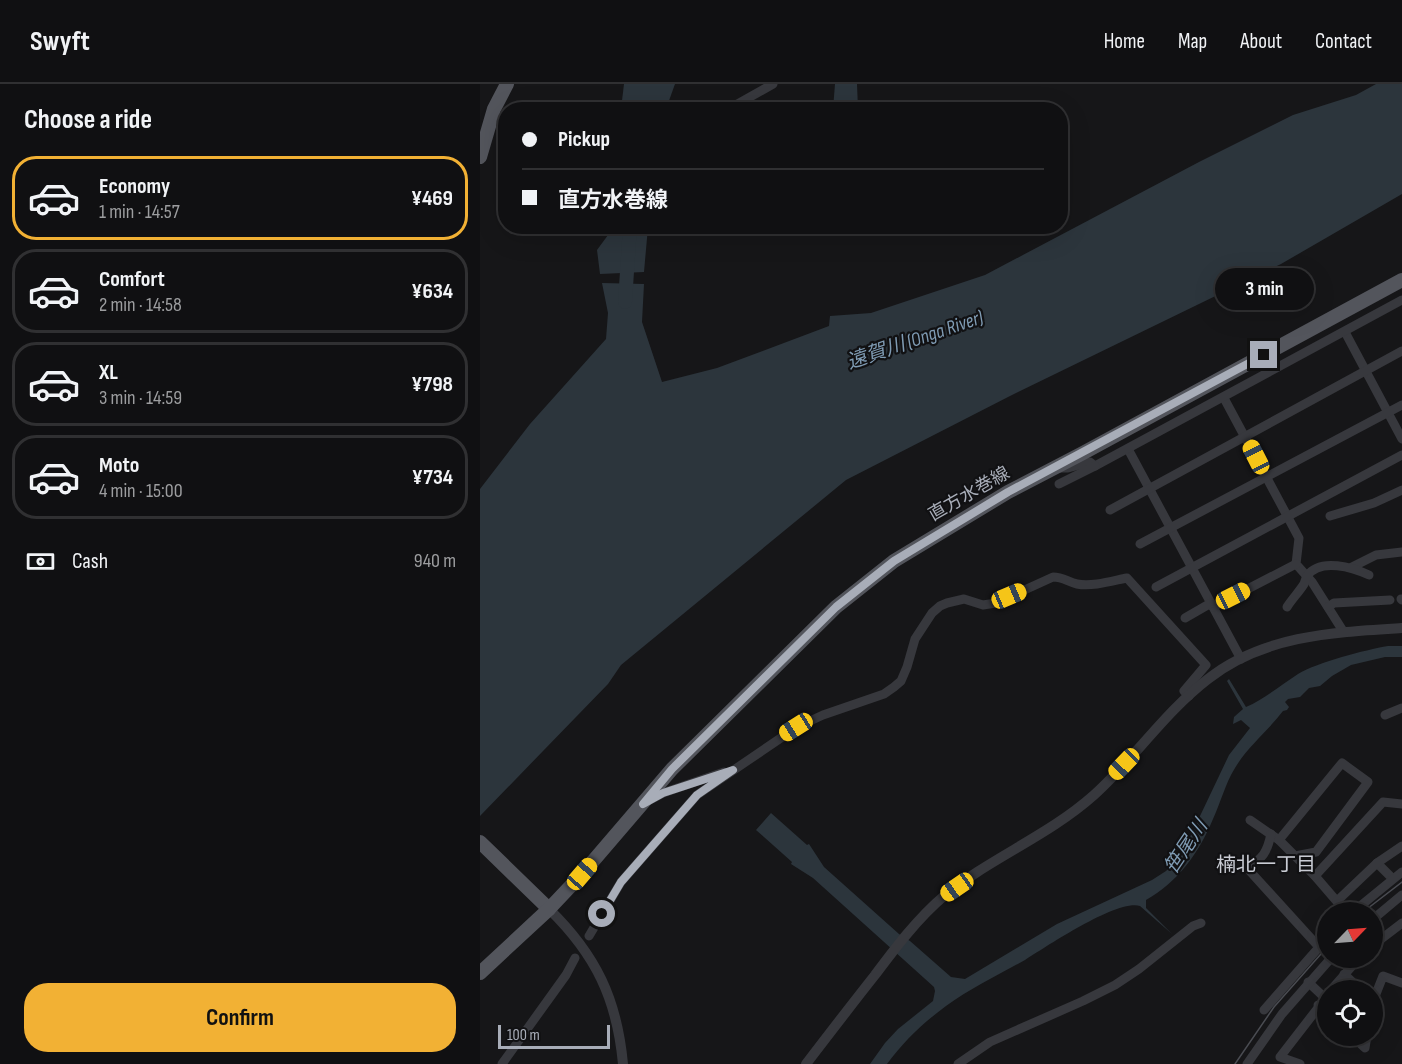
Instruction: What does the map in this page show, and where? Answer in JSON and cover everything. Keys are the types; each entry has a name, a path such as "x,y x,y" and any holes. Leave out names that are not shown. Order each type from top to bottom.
{"main road":[{"path":"480,156 494,109 507,84"},
{"name":"直方水巻線","path":"480,973 643,804 672,769 836,607 894,561 953,524 1053,468 1402,280"},
{"path":"480,842 546,906"}],"street":[{"path":"742,102 773,84"},
{"path":"1059,484 1224,398 1402,300"},
{"path":"1345,332 1402,439"},
{"path":"1110,510 1402,351"},
{"path":"1224,398 1299,538 1296,564 1307,576 1343,631"},
{"path":"1140,544 1402,405"},
{"path":"1128,449 1241,659"},
{"path":"1156,587 1402,455"},
{"path":"1053,468 1068,468 1090,462 1095,466"},
{"path":"1330,516 1402,490"},
{"path":"1352,567 1376,555 1402,552"},
{"path":"1185,618 1296,564"},
{"path":"1287,607 1304,584 1307,576 1314,570 1324,567 1352,567 1369,575"},
{"path":"589,936 621,882 697,795 796,727 884,694 894,687 901,681 907,668 915,639 933,613 947,603 964,599 983,605 996,603 1053,577 1061,577 1078,584 1127,578 1206,665 1184,691 1189,696"},
{"path":"1328,607 1334,603 1390,600"},
{"path":"806,1064 912,929 944,896 1055,826 1094,795 1209,677 1241,659 1278,644 1312,635 1402,628"},
{"path":"1385,715 1402,708"},
{"path":"1296,856 1316,852 1368,782 1342,763 1275,837 1261,860 1247,868 1317,945"},
{"path":"643,804 663,793 733,770"},
{"path":"1315,876 1383,802 1402,804"},
{"path":"1250,820 1275,837 1296,856 1337,901 1377,862 1402,846"},
{"path":"1377,862 1392,878"},
{"path":"1364,902 1402,872"},
{"path":"1383,911 1402,896"},
{"path":"546,906 569,928 604,984 621,1036 623,1064"},
{"path":"958,1064 990,1042 1115,985 1193,926 1201,923"},
{"path":"1383,938 1402,923"},
{"path":"1264,1010 1317,947"},
{"path":"502,1064 576,958"},
{"path":"1247,1064 1282,1014 1321,968"},
{"path":"1339,980 1350,968"},
{"path":"1344,974 1350,980"},
{"path":"1381,980 1383,976 1402,983"},
{"path":"1308,982 1317,987"},
{"path":"1300,1064 1280,1057 1317,1006"}],"water":[{"path":"624,84 675,84 669,102 622,102"},
{"path":"835,84 857,84 858,102 834,102"},
{"path":"1376,84 1402,84 1402,194 1281,264 1010,396 846,480 621,665 608,684 480,816 480,489 530,424 606,339 608,313 602,283 644,284 642,322 662,382 717,368 829,326 830,316 871,313 985,275 1063,234 1068,234 1068,231 1293,115 1356,95"},
{"path":"609,234 647,234 644,272 600,274 597,250"},
{"name":"笹尾川","path":"1388,646 1402,646 1402,657 1385,657 1351,665 1320,686 1309,688 1300,697 1288,699 1285,702 1289,707 1287,710 1283,711 1240,760 1228,780 1216,813 1194,855 1168,885 1146,900 1146,908 1172,934 1140,906 1115,910 1065,935 975,987 929,1019 887,1064 870,1064 898,1029 933,1001 934,987 813,878 791,864 792,862 756,830 771,813 807,845 809,844 824,867 899,934 951,977 965,979 1057,924 1152,880 1166,871 1181,856 1229,755 1250,728 1241,720 1233,724 1234,717 1243,709 1227,681 1229,679 1246,707 1298,674 1317,665"}],"waterway":[{"name":"遠賀川 (Onga River)","path":"625,302 629,234"}],"tram line":[{"path":"1376,902 1402,882"},
{"path":"1235,1064 1274,1007 1317,958"}],"district":[{"name":"楠北一丁目","path":"1266,865"}],"route":[{"path":"602,914 621,882 697,795 733,770 663,793 643,804 672,769 836,607 894,561 944,529 1008,492 1264,355"}]}
